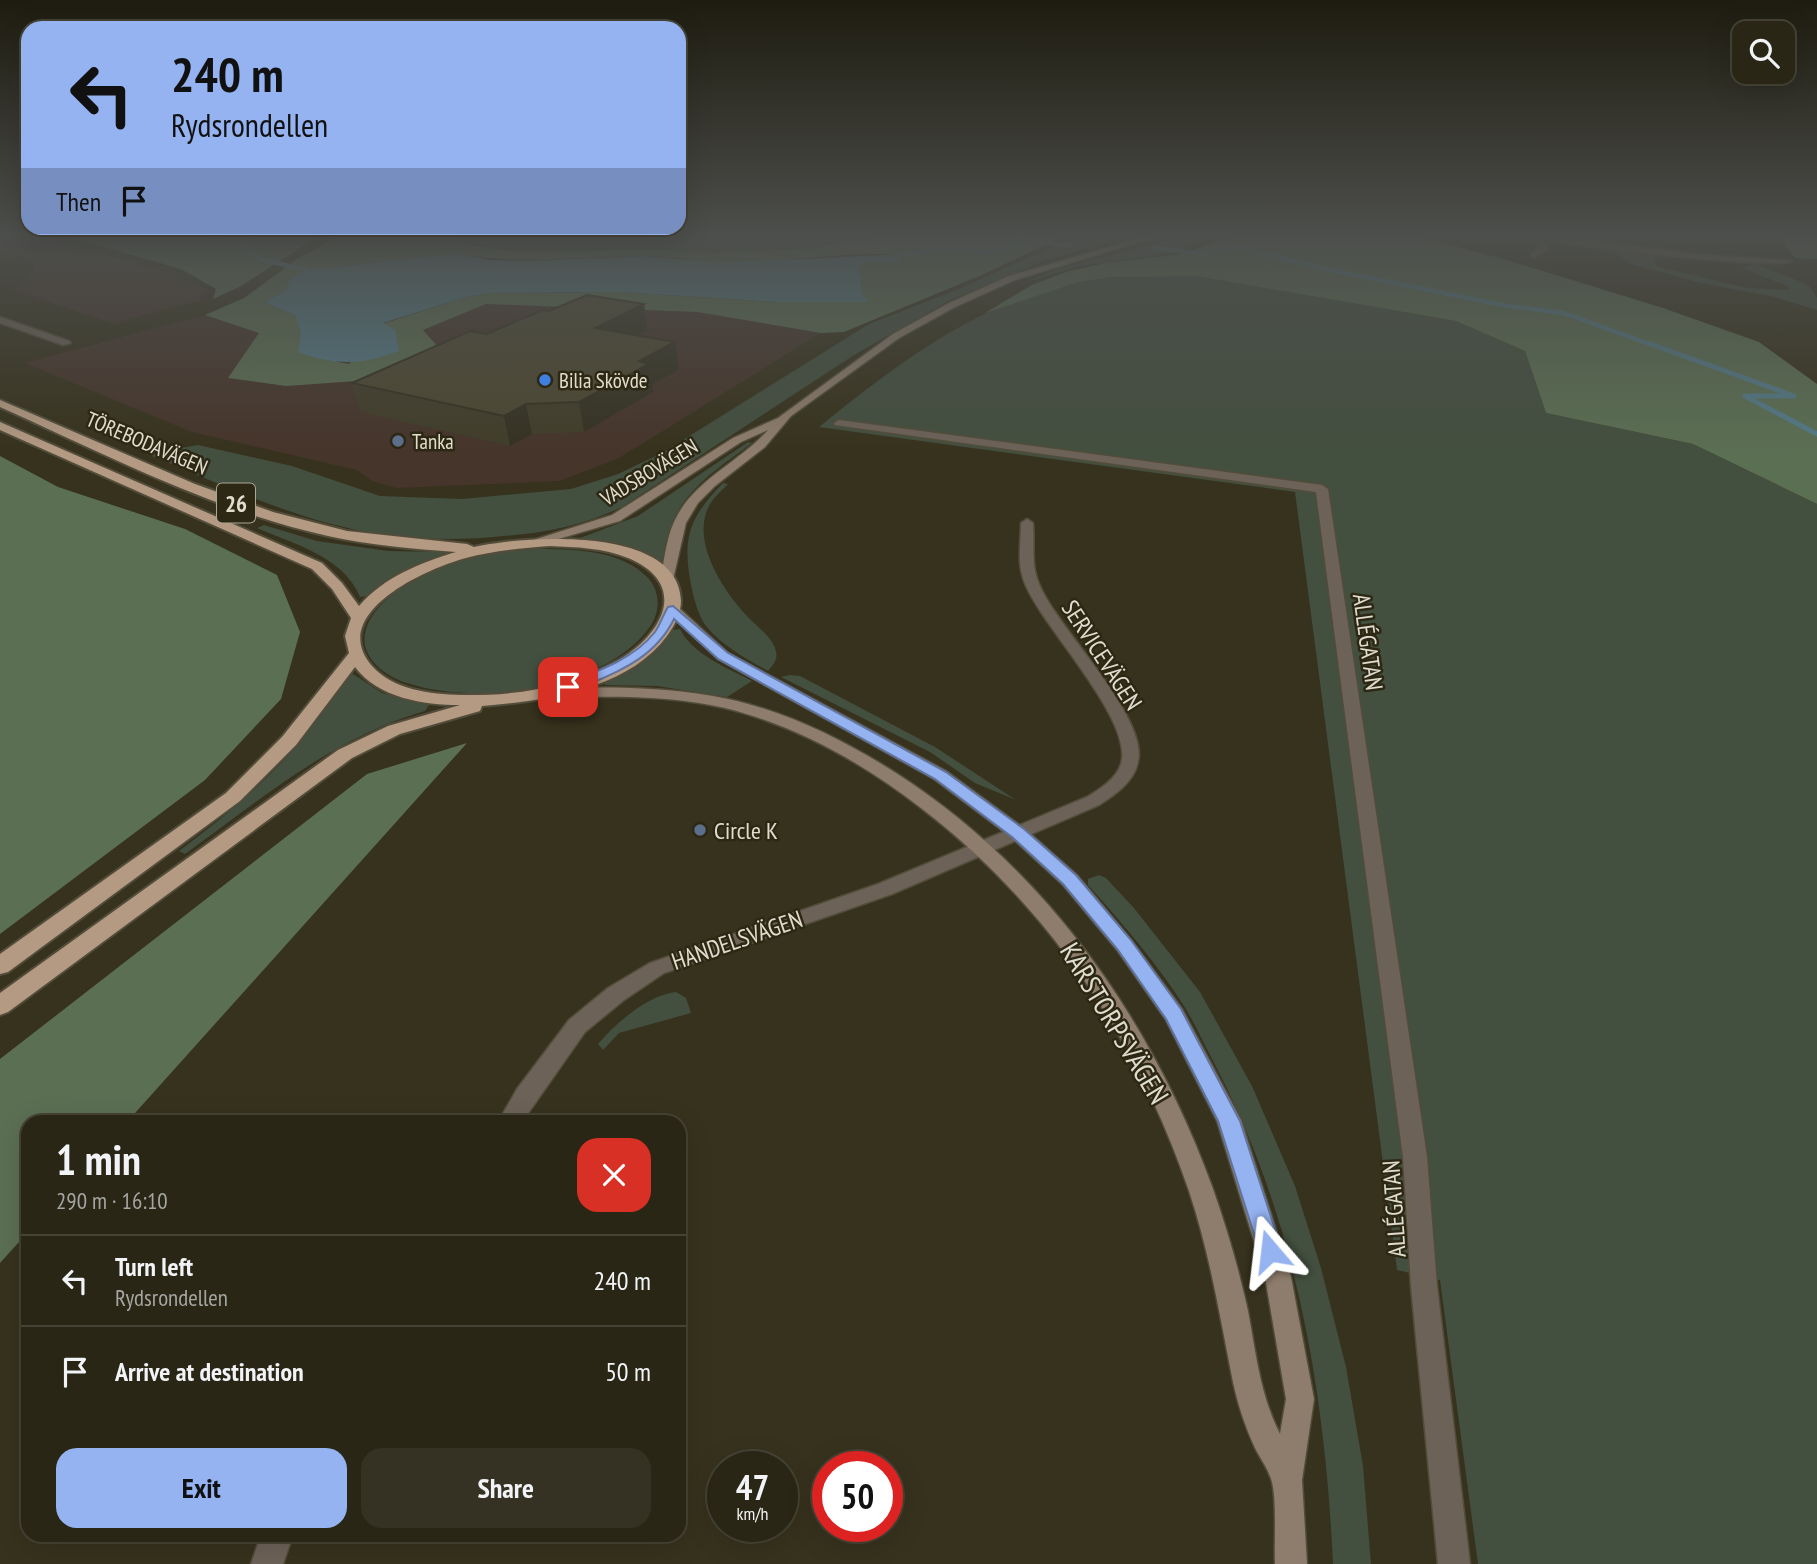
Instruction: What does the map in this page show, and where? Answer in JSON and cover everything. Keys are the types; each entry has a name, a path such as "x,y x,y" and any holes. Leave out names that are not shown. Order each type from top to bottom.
{"highway":[{"name":"TÖREBODAVÄGEN","path":"0,404 163,474 255,510 309,527 365,538 486,549"},
{"name":"TÖREBODAVÄGEN","path":"0,426 317,566 337,586 359,617"},
{"name":"26","path":"359,617 379,595 408,576 445,560 486,549 531,543 584,544 615,550 641,560 667,581"},
{"path":"0,1006 345,754 394,730 502,700 542,694 592,679 633,658 660,634 673,610 667,581"},
{"path":"359,617 352,637 355,656 363,668 377,679 417,695 463,701 502,700"},
{"path":"0,966 233,797 289,741 355,656"}],"main road":[{"name":"VADSBOVÄGEN","path":"531,543 616,518 737,440 781,419 897,336 950,306"},
{"name":"VADSBOVÄGEN","path":"667,581 680,523 693,501 710,482 761,445 781,419"},
{"name":"KARSTORPSVÄGEN","path":"673,610 723,656 940,775 1018,833 1070,880 1124,945 1174,1015 1229,1121 1278,1277 1300,1399 1287,1480 1291,1564"},
{"name":"KARSTORPSVÄGEN","path":"542,694 601,691 676,695 730,704 770,716 838,746 890,777 981,849 1056,925 1093,976 1142,1057 1180,1134 1207,1209 1229,1288 1251,1402 1287,1480"}],"street":[{"path":"0,320 66,343"},
{"name":"ALLÉGATAN","path":"839,423 1322,489 1415,1157 1424,1286 1454,1564"},
{"name":"SERVICEVÄGEN","path":"1018,833 1107,793 1126,770 1131,754 1128,738 1113,707 1040,601 1027,572 1024,551 1029,537 1027,523"},
{"name":"HANDELSVÄGEN","path":"514,1115 577,1026 616,994 657,968 884,890 1018,833"},
{"path":"267,1564 275,1542"}],"shaded area":[{"path":"61,306 179,306 114,324"},
{"path":"481,306 538,306 697,312 821,333 619,458 560,481 396,488 372,481 357,470 192,432 25,363 205,315 259,333 229,379 440,349 423,330"}],"green space":[{"path":"226,306 272,306 295,315 314,357 349,364 382,324 438,306 481,306 423,330 441,350 371,380 286,386 228,378 259,333 205,315"},
{"path":"538,306 907,306 844,332 821,333 697,312"},
{"path":"915,306 940,306 851,357 622,507 594,519 550,530 519,535 431,539 357,530 295,513 147,454 198,445 292,466 380,496 462,499 571,489 618,474 662,453 869,324"},
{"path":"997,306 1006,306 985,313"},
{"path":"1003,306 1369,306 1456,321 1525,351 1546,413 1693,444 1817,504 1817,1564 1478,1564 1440,1280 1397,1270 1295,492 819,427 909,359 972,320"},
{"path":"1369,306 1656,306 1759,342 1817,384 1817,504 1693,444 1546,413 1525,351 1456,321"},
{"path":"748,442 752,443 705,479 681,506 667,540 663,562 656,563 581,541 580,538 638,516"},
{"path":"0,456 58,487 185,529 277,575 300,632 281,699 205,780 0,934"},
{"path":"723,483 728,484 708,508 704,522 707,551 728,593 775,647 776,660 768,671 735,652 712,633 701,617 692,590 687,554 691,529 702,507"},
{"path":"264,525 317,541 388,551 445,552 446,556 389,582 368,596 360,597 352,583 330,562 302,546 257,528"},
{"path":"534,549 564,549 611,556 638,569 649,579 656,591 658,604 653,622 628,649 602,666 571,679 537,688 468,693 436,690 394,678 371,659 364,640 366,629 378,608 397,591 452,563"},
{"path":"680,629 702,653 752,681 727,697 657,686 605,685 603,681 655,648 671,630"},
{"path":"353,674 382,693 429,705 425,711 392,722 329,753 270,791 185,854 179,851 272,773 311,728 345,677"},
{"path":"800,676 935,747 1016,800 975,783 930,752 781,677"},
{"path":"467,743 133,1115 21,1115 21,1240 0,1263 0,1059 367,774"},
{"path":"1099,875 1106,878 1134,908 1200,992 1252,1086 1295,1186 1321,1268 1346,1367 1363,1466 1371,1564 1333,1564 1322,1433 1300,1303 1264,1178 1240,1117 1184,1006 1150,958 1088,885 1088,879"},
{"path":"676,992 686,998 691,1013 619,1033 603,1050 598,1044 614,1027 644,1004"}],"water":[{"path":"272,306 437,306 383,323 395,330 399,351 372,359 348,362 325,360 298,352 301,332 295,315"}],"building":[{"path":"561,306 640,306 595,328 675,342 639,361 649,364 579,402 526,404 504,416 352,383 470,331 487,334 543,310 549,311"}],"waterway":[{"path":"1508,306 1564,313 1652,345"},
{"path":"1648,343 1794,396 1745,396 1817,434"}],"place":[{"name":"Bilia Skövde","path":"545,380"},
{"name":"Tanka","path":"398,441"},
{"name":"Circle K","path":"700,830"}],"route":[{"path":"568,687 614,669 648,647 660,634 673,610 723,656 940,775 1018,833 1070,880 1124,945 1174,1015 1229,1121 1270,1251"}]}
